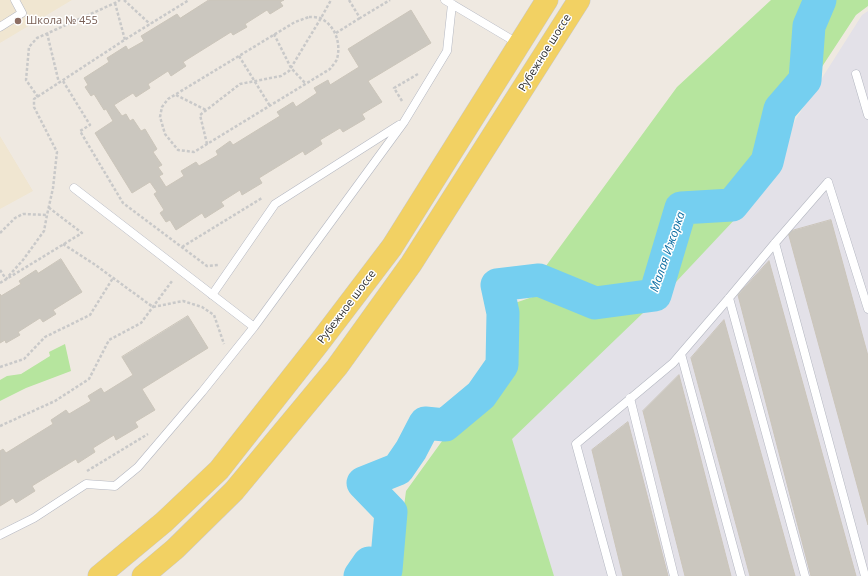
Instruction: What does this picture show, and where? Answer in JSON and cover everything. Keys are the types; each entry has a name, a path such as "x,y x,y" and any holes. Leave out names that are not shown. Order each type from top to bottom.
{"main road":[{"name":"Рубежное шоссе","path":"99,576 164,522 219,470 305,361 392,247 547,0"},
{"name":"Рубежное шоссе","path":"143,576 175,549 234,491 337,367 411,264 579,0"}],"lane":[{"path":"0,27 22,13 14,0"},
{"path":"0,535 34,518 86,484 115,486 138,467 202,392 254,327 404,122 447,51 449,2 520,44"},
{"path":"856,74 868,115"},
{"path":"212,295 275,204 404,122"},
{"path":"612,576 576,444 673,363 774,243 828,182 868,309"},
{"path":"74,188 254,327"},
{"path":"774,243 865,576"},
{"path":"729,298 805,576"},
{"path":"681,354 741,576"},
{"path":"630,398 674,576"}],"path":[{"path":"38,97 26,80 29,47 37,38 120,0"},
{"path":"124,0 150,24"},
{"path":"6,279 23,260 44,231 53,188 57,152 34,107 34,100 189,0"},
{"path":"207,144 200,115 240,84 281,76 289,71 331,0"},
{"path":"349,0 360,18"},
{"path":"336,33 390,0"},
{"path":"115,3 125,40"},
{"path":"309,17 321,18 336,33 338,47 337,60 330,70 194,152 178,150 165,134 160,117 162,106 168,99 274,34 295,22 309,17"},
{"path":"48,33 59,83"},
{"path":"274,34 290,68 306,84"},
{"path":"239,56 270,106"},
{"path":"405,106 394,88 419,73"},
{"path":"63,81 90,125 80,131 123,203 207,266 218,265 222,259"},
{"path":"176,95 206,110"},
{"path":"182,247 265,196"},
{"path":"0,283 82,233 48,207"},
{"path":"0,233 15,218 23,214 47,215"},
{"path":"64,244 153,307"},
{"path":"0,270 6,279"},
{"path":"0,367 24,359 45,337 90,315 113,278"},
{"path":"0,426 55,401 89,379 109,340 141,323 153,307 183,301 202,307 214,316 224,345"},
{"path":"87,472 153,430"}],"shaded area":[{"name":"Школа № 455","path":"0,0 72,0 0,43"},
{"path":"868,11 868,576 546,576 502,441 719,230 770,173 796,119 862,15"},
{"path":"0,136 33,191 0,209"}],"green space":[{"path":"771,0 868,0 868,6 856,15 810,85 786,125 768,170 737,217 675,283 512,439 554,576 389,576 396,568 406,491 450,430 513,371 509,305 544,293 543,270 677,87"},
{"path":"65,344 71,371 26,388 0,401 0,380 7,376 21,374 50,356 49,352"}],"building":[{"path":"209,0 284,0 280,2 283,6 270,14 267,10 245,24 247,27 233,35 231,32 183,62 186,66 171,76 168,71 148,84 150,88 136,97 133,93 114,105 122,116 126,114 130,121 133,119 141,131 145,129 157,149 153,152 162,165 158,167 163,174 159,176 166,187 184,176 181,171 196,162 199,166 218,155 216,151 230,141 233,145 280,116 277,112 293,102 296,107 317,93 314,88 328,80 330,85 359,67 348,49 411,10 431,43 368,81 382,102 362,114 365,119 343,132 340,128 320,140 322,144 305,155 303,151 259,178 262,183 242,195 240,190 221,202 224,206 205,218 202,213 176,230 170,220 166,222 160,213 164,210 154,194 157,192 150,182 132,193 95,133 113,121 94,94 91,96 85,87 88,85 84,78 109,62 107,58 126,46 128,50 144,41 141,36 177,14 180,18"},
{"path":"831,220 868,356 868,525 788,232"},
{"path":"61,259 82,292 53,310 56,314 43,322 40,318 18,332 20,335 6,343 5,340 0,343 0,294 1,296 21,284 19,281 36,270 38,273"},
{"path":"769,261 856,576 811,576 738,295"},
{"path":"188,316 208,348 142,389 155,410 135,422 138,427 116,440 114,435 93,448 95,452 78,463 76,459 32,486 35,491 16,503 13,498 0,506 0,451 3,449 6,453 53,424 51,420 66,410 69,414 91,401 88,396 101,388 104,393 133,375 122,357"},
{"path":"724,320 795,576 750,576 691,358"},
{"path":"679,375 731,576 685,576 643,411"},
{"path":"628,422 668,576 623,576 592,450"}],"waterway":[{"name":"Малая Ижорка","path":"360,576 369,563 386,570 391,512 363,483 398,469 411,450 425,423 445,425 481,395 502,365 503,313 497,285 539,280 595,303 655,295 681,208 732,205 767,162 780,109 805,80 809,26 820,0"}],"place":[{"name":"Школа № 455","path":"18,21"}]}
